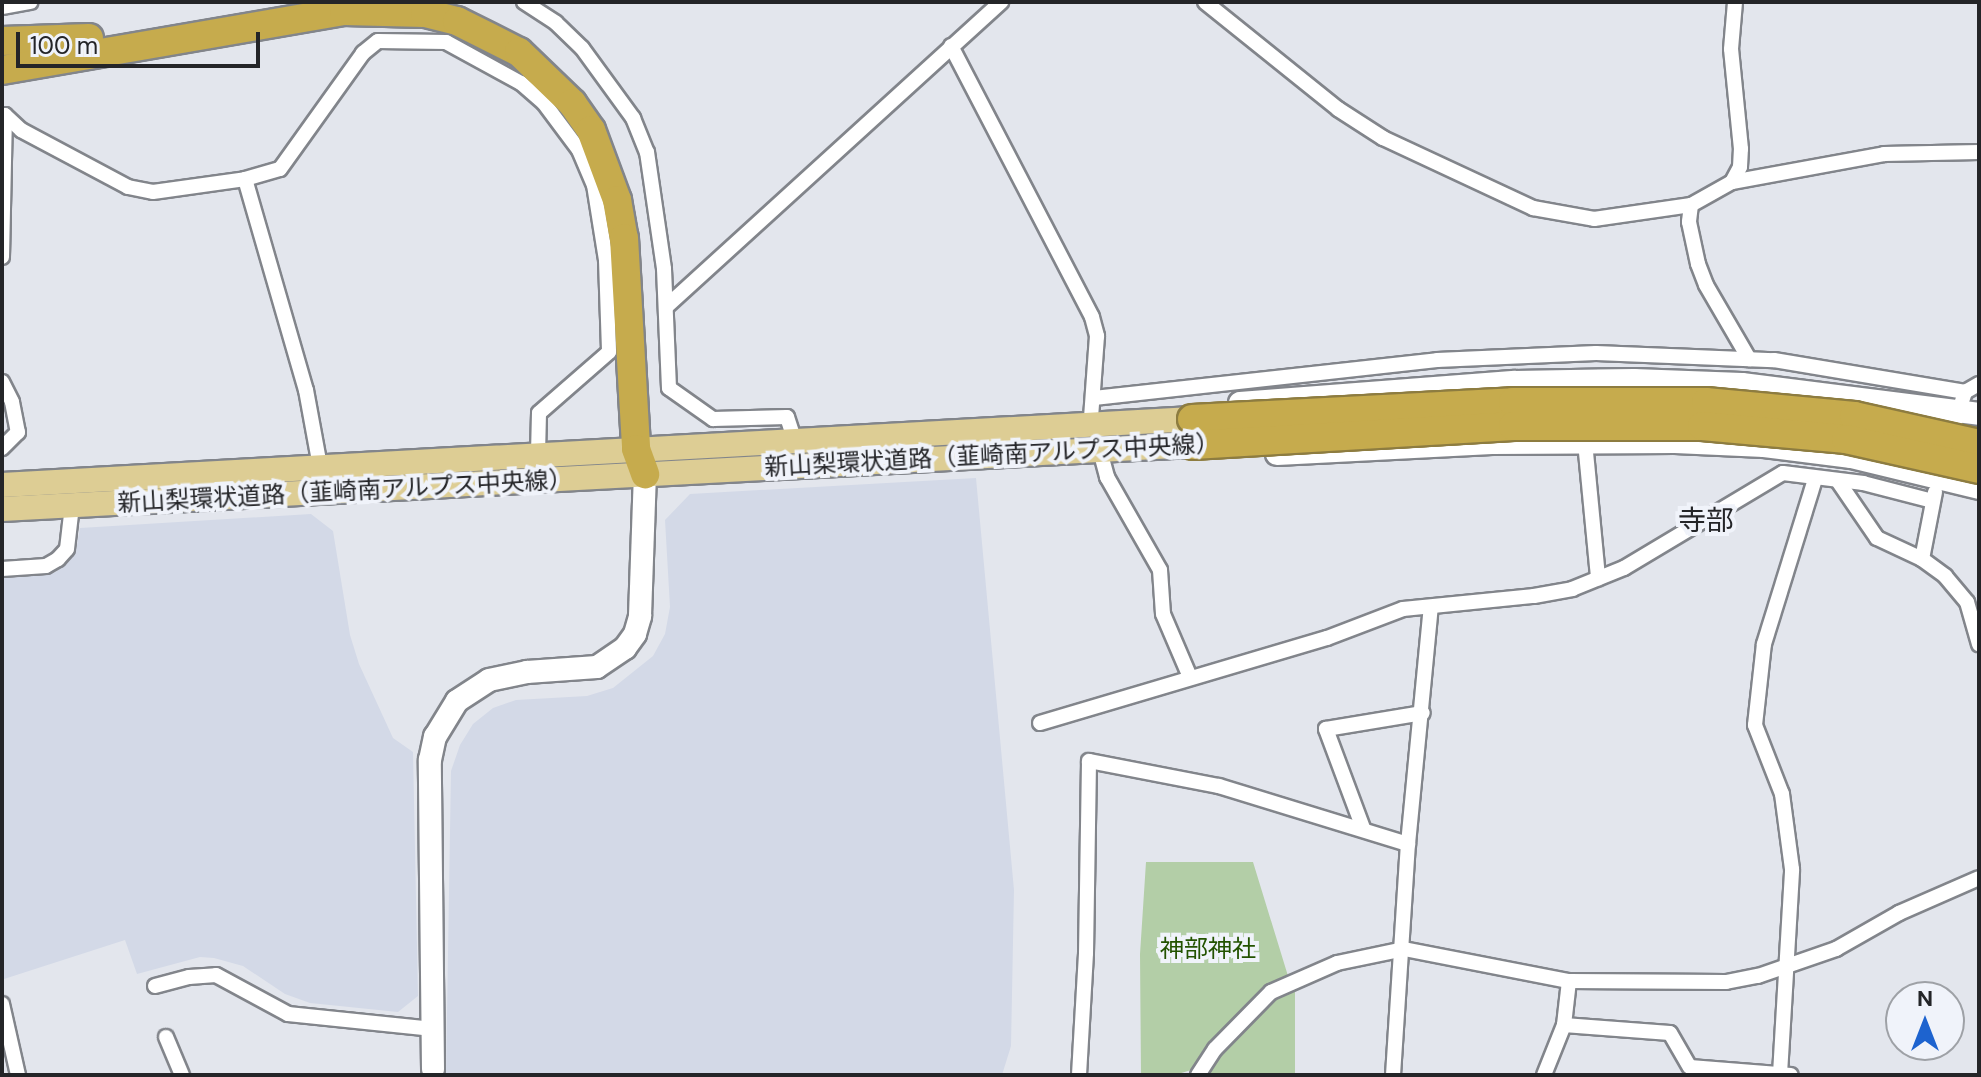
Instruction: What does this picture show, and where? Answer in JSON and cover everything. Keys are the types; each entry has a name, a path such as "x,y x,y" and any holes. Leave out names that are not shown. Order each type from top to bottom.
{"highway":[{"path":"2,70 72,50 297,2"},
{"path":"440,2 492,20 523,37 572,79 605,127 629,192 638,238 644,457"},
{"path":"2,53 72,50 319,15 388,10 457,21 519,52 547,76 578,112 605,163 617,200 624,238 644,457"},
{"path":"2,41 72,50"},
{"path":"2,85 72,50"},
{"name":"新山梨環状道路（韮崎南アルプス中央線）","path":"1192,432 1513,402 1706,402 1854,416 1979,444"},
{"name":"新山梨環状道路（韮崎南アルプス中央線）","path":"1192,432 1702,426 1846,439 1979,469"}],"main road":[{"name":"新山梨環状道路（韮崎南アルプス中央線）","path":"2,485 538,455 870,462 1192,432"},
{"name":"新山梨環状道路（韮崎南アルプス中央線）","path":"2,509 325,492 795,441 928,433 1192,432"}],"street":[{"path":"2,7 31,2"},
{"path":"524,2 556,23 582,48 633,118 647,152 667,306 669,388 713,419 787,417 795,441"},
{"path":"667,306 1001,2"},
{"path":"1205,2 1338,109 1383,138 1533,208 1594,219 1691,205 1732,182 1884,154 1979,152"},
{"path":"1732,182 1740,167 1741,149 1731,49 1735,2"},
{"path":"4,111 21,130 128,187 153,192 245,179 280,169 363,53 378,41 446,42 521,83 544,103 579,150 594,185 606,260 609,352 539,413 538,455"},
{"path":"951,46 1092,317 1097,336 1092,408"},
{"path":"2,257 4,111"},
{"path":"245,179 306,390 325,492"},
{"path":"1691,205 1689,222 1698,264 1706,285 1749,359"},
{"path":"928,433 1437,360 1596,353 1749,359 1843,370 1967,405"},
{"path":"1092,408 1515,382 1634,380 1742,384 1967,405"},
{"path":"2,382 12,402 18,432 2,448"},
{"path":"1922,559 1939,476 1967,405 1979,384"},
{"path":"1585,442 1598,578"},
{"path":"870,462 1102,458 1585,442 1764,446 1851,457 1979,488"},
{"path":"433,1069 430,760 435,737 457,701 489,680 527,672 597,667 625,648 635,634 640,616 644,457"},
{"path":"1102,458 1107,477 1160,570 1163,614 1190,677"},
{"path":"1040,723 1327,638 1403,609 1534,596 1572,589 1624,568 1783,473 1863,483 1933,501"},
{"path":"1780,1074 1792,869 1782,794 1755,725 1764,644 1815,479"},
{"path":"1838,481 1877,538 1922,559 1945,576 1967,602 1979,644"},
{"path":"2,569 46,566 58,559 67,549 72,506"},
{"path":"1393,1075 1404,949 1408,844 1431,607"},
{"path":"1363,828 1326,729 1423,713"},
{"path":"1079,1075 1086,953 1089,761 1219,786 1408,844"},
{"path":"1198,1075 1215,1049 1271,992 1337,963 1404,949 1569,981 1726,982 1788,966 1836,949 1899,913 1979,878"},
{"path":"155,986 189,977 216,975 288,1014 433,1029"},
{"path":"1544,1075 1564,1025 1569,981"},
{"path":"2,1004 18,1075"},
{"path":"1564,1025 1670,1033 1690,1067 1791,1075"},
{"path":"166,1037 182,1075"}],"shaded area":[{"path":"976,478 1014,890 1011,1046 1002,1075 446,1075 451,771 460,745 473,724 493,708 516,700 587,696 613,688 653,656 665,634 670,607 665,520 690,494"},
{"path":"311,514 333,531 350,635 359,664 393,738 413,752 418,996 398,1012 310,1003 285,994 243,966 214,958 200,957 137,974 125,940 4,979 2,578 56,572 76,551 80,528"}],"green space":[{"name":"神部神社","path":"1146,862 1253,862 1288,976 1243,1009 1203,1050 1191,1070 1175,1075 1141,1075 1140,954"},
{"path":"1295,987 1295,1075 1199,1075 1249,1011"}],"district":[{"name":"寺部","path":"1706,521"}]}
